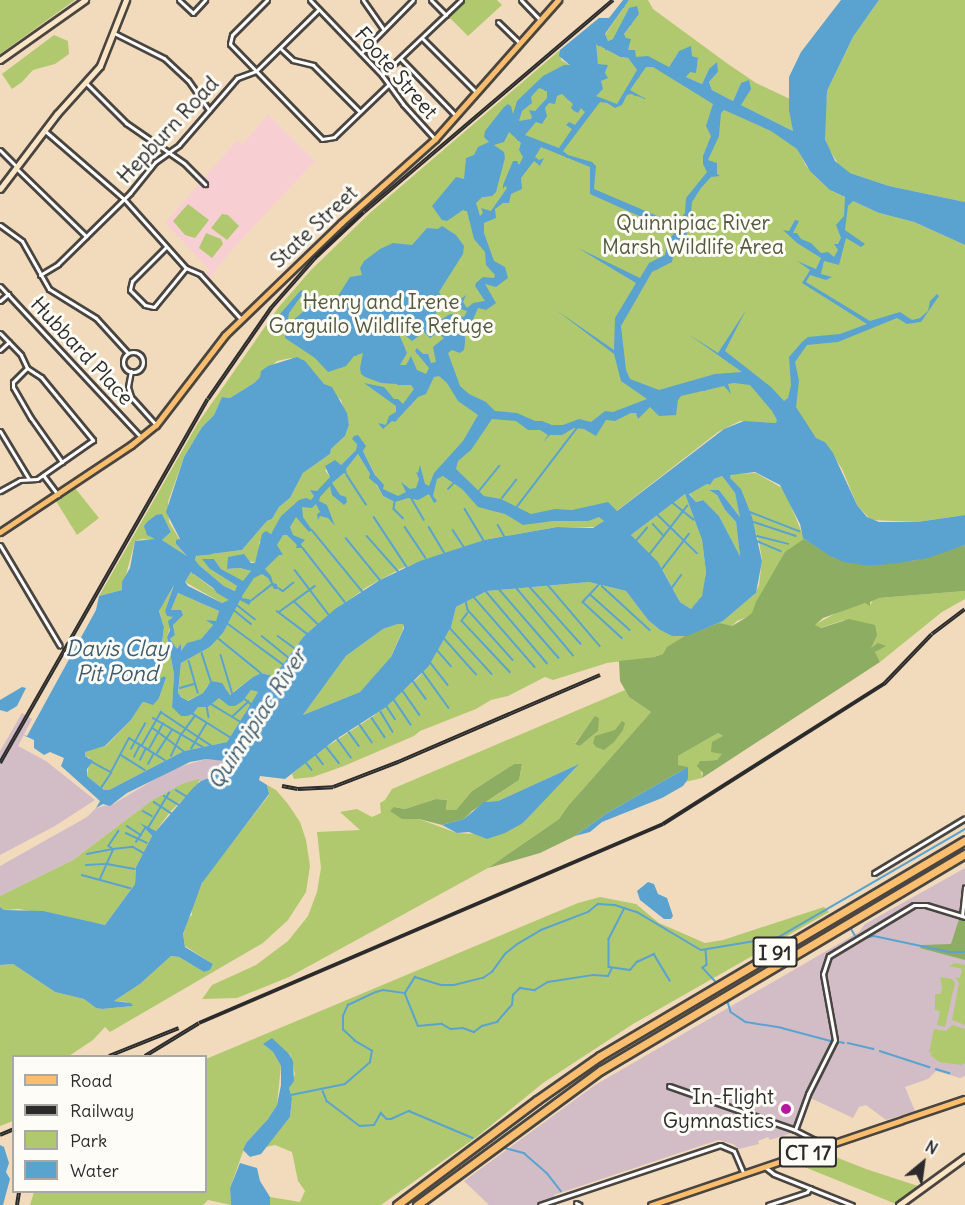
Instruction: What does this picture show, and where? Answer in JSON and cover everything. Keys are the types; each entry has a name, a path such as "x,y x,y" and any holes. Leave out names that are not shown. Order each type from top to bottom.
{"highway":[{"name":"I 91","path":"397,1205 537,1100 600,1056 965,840"},
{"name":"I 91","path":"417,1205 545,1109 609,1065 965,854"},
{"path":"424,1205 436,1190"}],"main road":[{"path":"0,60 85,0"},
{"path":"0,189 44,130 102,63 126,0"},
{"name":"State Street","path":"0,532 58,495 141,438 156,425 171,408 212,349 352,213 435,139 558,0"},
{"name":"CT 17","path":"651,1205 965,1098"},
{"path":"899,1205 965,1157"}],"street":[{"path":"179,0 193,13 205,0"},
{"path":"267,0 232,35 230,42 232,49 322,139 334,137 388,85"},
{"name":"Foote Street","path":"310,0 382,75 435,139"},
{"path":"363,0 383,29"},
{"path":"361,52 408,2 413,0"},
{"path":"431,0 446,15"},
{"path":"382,75 461,0"},
{"path":"521,0 540,20"},
{"name":"Hepburn Road","path":"40,275 58,264 124,199 156,162 179,145 237,78 256,71 319,9"},
{"path":"498,22 520,43"},
{"path":"114,33 164,58 188,80 209,110"},
{"path":"422,38 476,92"},
{"path":"280,48 293,60 313,65 360,112"},
{"path":"401,59 456,116"},
{"path":"86,83 126,123 184,163 205,184"},
{"path":"44,130 124,199 186,268 200,274 241,319"},
{"path":"0,150 86,236"},
{"path":"0,225 22,241 49,289 96,318 128,353"},
{"path":"166,247 132,280 130,290 145,305 154,307 186,268"},
{"name":"Hubbard Place","path":"0,286 141,438"},
{"path":"0,301 8,294"},
{"path":"0,333 21,355 27,368 41,377 93,440 43,475 20,480 0,491"},
{"path":"0,350 9,342"},
{"path":"128,353 137,352 143,360 140,369 131,371"},
{"path":"128,353 123,363 131,371"},
{"path":"27,368 13,382 13,387 30,418 62,462"},
{"path":"131,371 128,387 130,397 156,425"},
{"path":"0,431 29,479"},
{"path":"43,475 58,495"},
{"path":"0,545 60,646"},
{"path":"874,873 965,818"},
{"path":"795,1130 808,1094 835,1040 823,974 829,956 914,905 964,916 965,887"},
{"path":"669,1086 795,1130 813,1138 818,1149"},
{"path":"540,1205 720,1145 731,1148 737,1154 744,1174"},
{"path":"765,1167 774,1174 852,1205"},
{"path":"768,1205 807,1192 810,1188"}],"shaded area":[{"path":"268,114 315,161 230,252 209,279 204,274 209,269 165,223 237,140 243,144"},
{"path":"22,713 32,719 18,746 46,761 95,800 55,826 0,855 0,751"},
{"path":"206,759 225,761 223,772 151,801 73,860 0,896 0,866 87,817 96,808 115,803 172,769"},
{"path":"965,868 965,1076 960,1078 936,1071 928,1079 905,1087 915,1111 886,1120 866,1105 859,1107 853,1118 804,1095 792,1133 770,1140 768,1137 758,1141 759,1144 739,1149 733,1144 718,1140 554,1195 556,1205 489,1205 464,1181 595,1085 859,932 865,924"}],"green space":[{"path":"0,0 75,0 0,54"},
{"path":"464,0 497,0 502,5 468,36 448,16"},
{"path":"629,0 648,0 653,9 728,64 756,83 790,99 793,131 741,105 741,83 733,101 712,90 709,82 718,72 709,69 702,84 686,77 689,71 696,72 698,59 679,51 669,67 635,57 628,51 624,34 639,14 629,8 614,39 608,41 605,35"},
{"path":"879,0 965,0 965,202 889,186 850,173 840,167 829,149 824,136 827,91 853,37"},
{"path":"54,35 68,41 69,54 55,64 33,70 12,89 2,74"},
{"path":"596,44 620,57 628,58 637,70 645,57 793,139 806,166 832,191 879,213 914,222 965,245 965,515 917,522 871,520 857,505 842,469 825,442 783,425 740,421 718,432 596,527 557,527 484,540 400,569 367,587 332,612 304,636 274,676 261,673 229,695 226,688 208,685 203,693 187,701 178,694 181,663 210,647 223,633 234,609 228,601 222,603 185,582 191,572 228,598 236,591 224,586 200,566 195,560 196,556 242,550 267,521 272,519 279,507 290,498 303,473 330,454 331,449 345,436 349,425 341,400 291,358 277,361 254,383 230,398 222,397 214,415 202,427 184,457 168,502 169,522 180,540 176,544 187,556 162,540 171,532 162,515 150,536 156,537 154,540 135,541 122,590 99,596 198,423 278,308 311,270 371,212 560,50 561,60 570,65 557,71 601,81 607,68 598,64","holes":["358,440 365,446 363,451 382,488 392,500 383,496 358,454 340,476 333,480 308,507 302,507 297,518 296,516 251,571 240,568 227,569 228,565 247,560 255,563 260,550 259,542 274,531 281,516 291,508 311,501 330,477 325,470 341,465 356,450","214,559 221,569 243,582 236,590 237,586 210,569"]},
{"path":"188,204 209,220 195,238 185,235 173,221"},
{"path":"222,214 228,215 239,226 227,240 211,228"},
{"path":"206,233 221,239 223,244 212,258 199,248"},
{"path":"756,473 784,489 802,533 885,565 737,621 732,626 674,644 663,654 654,657 607,663 553,680 545,677 508,696 491,700 476,709 420,731 414,736 344,766 313,777 294,779 292,774 311,757 372,717 420,676 450,629 456,607 487,591 589,582 626,591 648,620 672,636 687,636 723,621 755,594 759,585 762,559 759,542 741,490 729,478 733,474"},
{"path":"722,476 735,493 741,518 719,490 709,490 717,495 725,510 736,522 740,556 719,516 702,500 696,502 689,493 707,484 710,485 714,479"},
{"path":"75,488 99,518 77,535 56,501"},
{"path":"685,494 702,540 706,572 703,593 699,602 691,609 680,602 661,567 631,535"},
{"path":"804,539 834,558 869,566 916,560 965,545 965,591 879,598 870,602 870,606 865,603 823,618 815,625 821,628 849,619 875,625 877,635 871,648 878,643 886,646 875,652 880,662 702,778 703,773 697,766 700,761 717,760 722,754 711,752 712,742 723,736 718,733 678,756 678,765 688,767 607,813 575,836 540,853 488,868 559,819 651,712 629,697 620,681 619,661 663,654 667,647 685,636 719,623 732,626 747,617 752,613 785,552"},
{"path":"174,585 165,611 173,617 167,637 174,674 172,707 193,714 198,707 208,707 219,697 243,701 251,690 258,692 227,742 184,751 109,790 104,790 87,776 90,758 85,756 85,751 106,746 131,720 142,703 159,698 166,678 157,681 164,659 161,651 164,627 159,610"},
{"path":"965,591 965,599 942,612 880,662 875,653 877,650 870,648 844,620 820,628 814,625 842,610 865,603 870,605 873,600 879,598"},
{"path":"178,593 219,611 216,622 208,621 213,625 201,639 191,642 181,651 181,645 177,650 170,639 175,635 173,625 181,610 171,610"},
{"path":"403,624 403,629 390,659 360,692 303,715 346,656 383,629"},
{"path":"625,690 629,697 651,712 559,819 488,868 289,977 237,998 202,999 212,985 256,965 288,941 308,916 317,892 321,868 317,832 360,830 340,812 357,809 372,817 381,813 380,803 385,800 392,789","holes":["596,716 598,731 580,746 575,743","514,764 522,764 519,780 486,802 498,801 577,765 523,823 479,834 457,833 419,819 402,819 394,807 405,809 436,799 447,800 446,810 456,810 472,791"]},
{"path":"595,716 599,718 598,731 580,746 575,744"},
{"path":"622,721 625,723 623,730 614,742 604,750 596,747 593,743 595,736 615,730"},
{"path":"718,733 723,736 723,754 717,760 700,761 702,778 685,782 688,779 678,765 678,756"},
{"path":"514,764 522,764 519,780 472,811 464,819 442,825 419,819 402,819 390,811 394,807 405,809 436,799 447,800 446,810 456,810 472,791"},
{"path":"199,779 198,785 170,812 156,831 142,825 152,836 136,867 135,884 105,925 19,909 4,910 0,907 0,896 73,860 151,801 182,784"},
{"path":"267,785 276,790 300,822 306,840 310,866 306,892 288,920 263,943 110,1032 105,1027 93,1040 70,1055 12,1055 12,1121 0,1126 0,965 13,964 55,992 84,999 96,1008 102,1009 133,1006 127,1002 114,1001 140,984 171,956 179,957 204,972 210,970 213,964 185,946 183,935 188,918 192,915 191,909 204,879 269,795"},
{"path":"600,897 636,904 659,923 705,943 723,940 824,907 829,912 633,1024 543,1083 478,1136 381,1205 270,1205 270,1197 300,1202 305,1191 298,1181 292,1152 275,1145 266,1147 290,1117 292,1098 289,1088 295,1074 290,1054 263,1044 273,1052 281,1066 277,1105 268,1119 246,1143 230,1188 231,1205 208,1200 203,1205 30,1205 34,1193 207,1193 207,1059 578,903"},
{"path":"959,919 965,921 965,960 920,948 922,945 951,944"},
{"path":"955,963 965,965 965,1025 952,1020 959,983 955,977 960,978 962,969 949,966"},
{"path":"940,977 952,979 955,983 945,1027 937,1025 940,1011 935,1010 935,994 941,994 942,988"},
{"path":"952,1025 965,1029 965,1063 961,1065 939,1062 930,1055 933,1052 929,1053 934,1029 946,1031"},
{"path":"823,1152 918,1186 896,1204 792,1162"}],"water":[{"path":"623,0 629,0 605,34 608,41 613,39 629,8 637,6 639,14 624,34 626,38 631,39 628,50 635,50 636,57 648,56 669,67 679,51 691,46 692,56 698,58 697,67 696,73 690,72 686,77 702,84 709,69 717,62 718,72 709,82 712,90 733,101 741,83 749,80 751,89 741,105 793,131 789,110 789,77 801,52 841,0 879,0 853,37 827,91 825,139 835,161 850,173 889,186 965,202 965,245 914,222 879,213 853,201 848,206 845,230 865,244 861,247 846,238 839,265 824,261 821,274 832,277 826,280 810,275 806,282 870,321 900,312 912,320 920,318 928,311 930,301 937,294 939,296 921,322 907,324 897,318 838,342 807,345 795,362 799,381 796,407 816,438 825,442 833,453 857,505 867,517 879,522 917,522 965,515 965,545 928,558 899,563 869,566 844,562 830,556 803,538 800,524 780,485 755,472 731,475 730,478 741,489 752,517 762,561 756,593 723,621 687,636 672,636 648,620 626,591 589,582 487,591 456,607 451,627 428,667 386,707 335,740 285,779 260,776 259,780 267,785 269,794 202,883 183,934 185,947 213,964 210,970 204,972 179,957 171,956 140,984 114,1001 131,1003 133,1006 102,1009 96,1008 84,999 55,992 13,964 0,965 0,907 4,910 43,911 105,925 135,884 136,867 152,836 140,823 156,831 193,788 201,781 223,772 225,767 224,761 206,759 190,762 127,793 110,806 103,804 96,808 100,801 61,766 64,758 50,752 44,755 34,748 34,740 23,735 27,736 96,610 99,596 122,590 122,582 130,568 135,541 155,539 147,535 144,526 147,522 156,515 162,514 171,532 162,540 187,556 176,544 176,540 180,539 166,512 184,457 202,427 214,415 222,397 230,398 254,383 260,377 261,371 268,366 297,357 305,361 324,384 332,387 347,413 349,425 345,436 331,449 330,454 303,473 290,498 279,507 272,519 267,521 242,550 196,556 195,560 200,566 224,586 235,591 237,586 210,569 202,559 214,559 221,569 243,581 251,571 240,568 227,569 228,557 244,554 251,563 255,563 262,534 266,531 271,534 281,516 299,500 306,498 311,500 314,496 310,490 317,491 330,477 325,466 335,460 341,465 356,450 357,444 352,439 354,436 358,435 366,446 363,451 375,475 384,485 383,489 398,496 406,492 401,482 410,489 416,488 419,479 416,472 418,473 420,465 425,484 429,486 434,473 463,441 478,415 458,401 447,383 439,376 434,377 426,394 418,397 395,422 392,421 383,429 378,423 386,425 389,416 396,412 396,406 364,383 384,387 394,399 398,399 403,404 414,389 411,385 381,383 365,377 361,374 360,368 363,353 354,356 346,366 328,372 315,358 285,338 287,324 280,314 301,290 304,292 289,313 288,319 292,321 310,306 325,307 338,296 350,277 362,275 360,268 364,261 380,249 393,243 412,245 427,228 438,229 442,226 456,235 464,246 463,254 439,292 443,300 433,319 439,321 450,314 464,317 467,311 452,306 466,295 463,302 467,308 473,303 485,301 475,286 476,283 483,277 494,278 495,275 486,265 485,252 474,239 467,211 463,210 447,221 442,220 432,206 456,177 464,179 466,158 474,155 478,147 489,142 484,137 485,131 504,107 508,104 511,106 513,114 517,101 543,76 564,65 570,65 559,56 560,50 599,18 609,18","holes":["596,44 620,57 628,58 637,70 617,104 596,96 603,89 601,81 608,78 605,73 608,65 598,64","646,67 653,67 713,104 706,126 711,136 703,156 703,164 707,172 686,198 685,213 676,224 594,189 596,166 592,162 568,155 563,151 600,102 615,108 622,105 627,95 631,94 646,99 630,90","539,88 547,91 547,98 535,111 529,110 531,119 519,121 522,111 532,103 531,97","562,94 573,104 571,108 574,111 578,113 581,108 585,112 575,125 569,122 566,125 572,129 559,148 525,135 536,122 542,124 547,116 545,108 549,103 555,104 557,96","724,110 771,131 797,149 810,171 830,190 845,197 844,216 836,225 841,238 838,244 834,244 838,250 834,257 828,252 821,253 811,243 801,239 797,233 793,233 799,221 795,220 789,231 783,230 797,243 821,258 816,269 797,261 810,270 802,283 867,324 840,334 808,337 802,342 789,357 791,385 788,398 784,401 771,387 725,351 746,310 718,353 688,334 742,372 715,374 659,390 630,379 626,370 621,326 652,272 672,262 675,246 686,238 688,228 684,222 691,214 692,202 701,188 711,177 720,176 717,174 717,163 708,160 719,136 721,113","509,132 521,143 519,150 523,157 519,165 517,161 513,161 503,185 503,189 505,186 507,188 491,211 481,208 483,213 480,216 476,203 482,197 492,196 496,192 505,158 504,152 494,145 504,142","541,147 590,167 590,194 675,232 668,241 665,255 649,263 640,278 578,248 636,283 615,318 614,350 556,310 614,354 621,381 647,399 613,412 605,411 591,422 579,419 563,425 552,425 517,413 495,411 486,402 469,394 460,386 448,353 452,350 460,353 464,350 465,337 453,325 471,324 478,308 486,310 496,303 485,284 496,287 508,278 505,267 494,261 484,233 484,223 496,218 495,209 503,203 509,203 511,194 522,189 521,178 534,161 540,166 544,158 539,160 535,157","394,326 412,341 424,332 430,338 437,333 444,338 433,347 436,362 431,363 428,354 423,354 417,348 415,351 429,368 426,374 417,370 411,356 406,365 400,365 407,353 399,334 392,328","728,384 750,385 772,411 777,420 776,423 744,421 724,429 617,511 608,502 572,510 555,509 531,514 501,499 484,496 456,469 458,461 471,450 492,419 516,421 528,430 540,430 548,435 543,442 550,435 562,435 574,428 584,429 596,436 606,420 615,421 631,413 636,413 638,419 650,407 659,416 676,415 678,400 681,396 724,386 731,394","358,454 370,474 369,478 377,485 383,496 395,502 408,498 418,500 429,494 434,503 437,501 433,496 437,479 443,476 462,489 478,507 505,514 523,525 553,521 588,521 599,517 604,521 593,528 557,527 484,540 420,561 380,580 335,609 304,636 274,676 261,673 230,695 222,683 211,681 203,693 188,701 181,697 178,693 181,663 210,647 223,633 240,600 249,605 252,600 242,598 242,596 254,578 262,574 268,578 274,589 277,589 277,584 273,583 265,569 279,555 283,555 277,545 283,535 287,535 297,545 296,548 303,548 301,544 305,540 293,535 290,527 296,517 309,532 312,530 303,517 302,507 312,508 316,504 320,512 317,514 318,520 320,516 328,518 335,526 327,505 319,501 330,486 332,495 344,505 347,502 346,497 340,495 332,483 344,473 347,475 346,469","722,476 735,493 740,517 719,490 709,490 717,495 725,510 736,522 740,556 719,516 703,500 696,502 689,494 707,484 710,485 714,479","685,494 702,540 706,572 702,596 691,609 680,602 658,562 631,535","191,572 229,600 222,603 188,586 185,582","174,585 165,611 167,616 173,617 168,621 170,630 167,637 174,674 172,707 181,716 187,716 193,714 198,707 208,707 219,698 229,706 235,706 243,701 251,690 258,692 227,742 184,751 109,790 104,790 87,776 87,769 93,761 85,756 85,752 105,746 131,720 142,703 153,705 159,698 166,678 164,676 157,681 164,659 161,651 164,627 159,611","178,593 219,611 216,621 206,620 213,625 201,639 187,643 181,651 181,644 177,649 170,639 175,635 173,625 183,615 181,610 171,610","403,624 404,628 391,657 360,692 303,715 346,656 383,629"]},
{"path":"22,687 26,688 17,706 7,712 0,710 0,700"},
{"path":"579,764 523,823 505,833 487,839 469,832 457,833 442,825 464,819 484,802 498,801"},
{"path":"688,767 688,779 683,786 662,798 602,822 590,832 575,836 607,813"},
{"path":"648,882 654,884 658,894 667,898 673,916 671,919 664,919 640,900 637,891"},
{"path":"272,1038 293,1061 294,1081 289,1088 292,1098 290,1117 261,1154 250,1157 243,1150 246,1143 268,1119 277,1105 281,1085 281,1066 273,1052 263,1044"},
{"path":"0,1145 4,1147 9,1163 6,1172 10,1179 3,1205 0,1205"},
{"path":"240,1163 257,1168 260,1181 270,1197 270,1205 231,1205 230,1188"}],"waterway":[{"path":"516,508 577,428"},
{"path":"479,491 499,466"},
{"path":"347,475 366,504"},
{"path":"502,498 516,480"},
{"path":"448,489 454,483"},
{"path":"412,499 424,520"},
{"path":"395,502 394,509 403,518"},
{"path":"672,502 694,520"},
{"path":"649,555 687,506"},
{"path":"465,509 485,542"},
{"path":"750,512 799,531"},
{"path":"657,514 697,553"},
{"path":"374,517 407,567"},
{"path":"754,522 796,536"},
{"path":"653,524 664,536"},
{"path":"498,525 505,537"},
{"path":"405,527 426,558"},
{"path":"429,527 446,555"},
{"path":"636,541 647,528"},
{"path":"312,530 363,592"},
{"path":"453,530 464,547"},
{"path":"662,569 689,534"},
{"path":"367,536 398,571"},
{"path":"757,536 788,544"},
{"path":"346,538 381,581"},
{"path":"757,541 781,551"},
{"path":"303,548 345,602"},
{"path":"295,570 329,615"},
{"path":"671,589 681,575"},
{"path":"277,587 283,591 293,583"},
{"path":"601,583 583,602 622,638"},
{"path":"252,600 271,585"},
{"path":"514,585 573,655"},
{"path":"548,585 600,646"},
{"path":"279,612 315,586"},
{"path":"602,586 650,630"},
{"path":"530,587 581,644"},
{"path":"499,589 559,658"},
{"path":"485,590 547,663"},
{"path":"591,595 630,630"},
{"path":"473,596 535,667"},
{"path":"294,601 319,625"},
{"path":"466,601 468,610 513,660"},
{"path":"237,605 255,619"},
{"path":"234,610 251,624"},
{"path":"277,611 307,634"},
{"path":"468,613 462,621 510,672"},
{"name":"Quinnipiac River","path":"227,623 284,665"},
{"path":"450,628 492,674"},
{"name":"Quinnipiac River","path":"262,636 289,658"},
{"name":"Quinnipiac River","path":"278,636 297,650"},
{"path":"443,637 476,674"},
{"name":"Quinnipiac River","path":"218,638 261,673"},
{"path":"438,651 451,666"},
{"path":"202,653 211,681"},
{"path":"221,655 233,695"},
{"path":"189,661 198,693"},
{"path":"430,662 448,685"},
{"path":"423,672 449,708"},
{"path":"413,681 426,699"},
{"path":"180,688 194,684"},
{"path":"403,691 420,715"},
{"path":"393,698 411,725"},
{"name":"Quinnipiac River","path":"245,699 251,704"},
{"name":"Quinnipiac River","path":"233,716 248,702"},
{"name":"Quinnipiac River","path":"211,704 241,722"},
{"path":"386,705 395,719"},
{"path":"207,706 209,717"},
{"name":"Quinnipiac River","path":"142,745 161,712 212,746"},
{"path":"381,712 393,732"},
{"name":"Quinnipiac River","path":"193,714 230,737"},
{"path":"171,756 181,735 195,716"},
{"path":"153,718 203,747"},
{"path":"372,718 385,737"},
{"path":"131,749 145,724"},
{"path":"149,749 163,724"},
{"path":"191,749 206,724"},
{"path":"360,725 372,742"},
{"path":"153,728 184,751"},
{"path":"157,753 172,730"},
{"path":"349,732 359,746"},
{"path":"92,762 111,772 129,738 165,760"},
{"path":"337,738 351,757"},
{"path":"134,757 140,745"},
{"path":"325,745 339,763"},
{"path":"140,760 146,748"},
{"path":"314,752 323,764"},
{"path":"121,755 145,770"},
{"path":"148,764 153,755"},
{"path":"305,761 312,770"},
{"path":"101,788 111,773"},
{"path":"176,790 186,796"},
{"path":"148,828 169,793"},
{"path":"164,796 179,805"},
{"path":"154,802 171,813"},
{"path":"143,811 152,816"},
{"path":"127,826 141,835"},
{"path":"136,842 145,828"},
{"path":"291,1095 345,1084 370,1062 372,1051 355,1041 343,1030 343,1016 348,1005 383,990 405,993 415,977 442,985 454,985 483,978 492,972 505,954 516,945 541,930 588,912 598,904 615,905 637,912 701,950 779,937 965,829"},
{"path":"119,831 109,846 113,849 133,847 144,853"},
{"path":"126,833 147,843"},
{"path":"87,854 113,849"},
{"path":"100,879 113,850"},
{"path":"86,865 107,864 135,869"},
{"path":"82,875 130,888"},
{"path":"625,908 609,939 609,967 630,970 637,962 654,954 670,981"},
{"path":"852,930 855,935"},
{"path":"860,939 874,936 950,952 965,952"},
{"path":"706,950 707,965 703,968 715,981"},
{"path":"405,993 418,1026 442,1024 451,1029 463,1028 474,1032 482,1026 497,1022 512,1005 513,995 520,988 535,990 548,982 593,975 608,976 612,968"},
{"path":"728,1002 731,1012 746,1022 782,1028 831,1041"},
{"path":"840,1042 844,1043"},
{"path":"848,1043 873,1049"},
{"path":"880,1051 929,1067"},
{"path":"936,1069 949,1073"},
{"path":"323,1091 327,1101 360,1126 374,1125 381,1113 387,1119 391,1119 409,1111 473,1138"},
{"path":"505,1148 524,1153 547,1173 561,1191"}],"railway":[{"path":"0,763 208,399 271,308 315,258 364,212 613,0"},
{"path":"147,1055 199,1023 663,824 884,684 932,634 965,609"},
{"path":"282,786 298,789 333,787 398,762 600,675"},
{"path":"112,1055 179,1028"},
{"path":"0,1135 12,1130"},
{"path":"17,1205 19,1193"}],"place":[{"name":"In-Flight Gymnastics","path":"786,1109"}],"park label":[{"name":"Quinnipiac River Marsh Wildlife Area","path":"693,235"},
{"name":"Henry and Irene Garguilo Wildlife Refuge","path":"381,314"}],"water label":[{"name":"Davis Clay Pit Pond","path":"117,660"}]}
